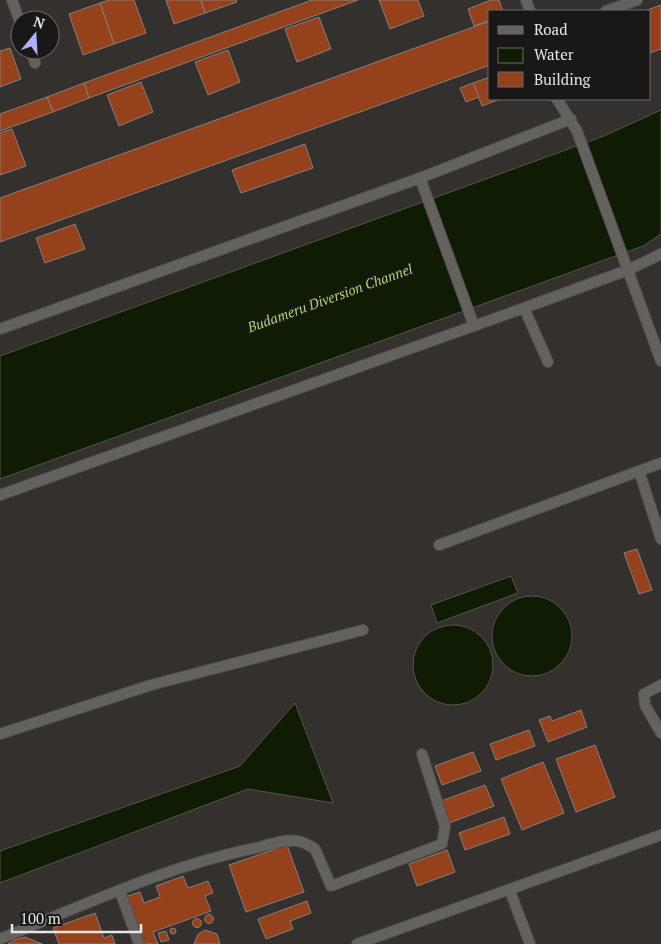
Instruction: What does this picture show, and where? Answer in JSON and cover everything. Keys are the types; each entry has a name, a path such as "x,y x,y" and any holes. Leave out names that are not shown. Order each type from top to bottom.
{"lane":[{"path":"609,10 637,0"},
{"path":"558,100 571,119 577,132 659,349 661,361"},
{"path":"0,329 420,178 571,119"},
{"path":"420,178 473,323"},
{"path":"0,495 473,323 524,308 628,270 661,254"},
{"path":"524,308 548,362"},
{"path":"439,545 661,463"},
{"path":"639,471 661,539"},
{"path":"0,734 151,685 363,630"},
{"path":"661,686 644,694 645,705 661,734"},
{"path":"0,939 120,891 208,859 288,841 303,842 315,849 331,886 442,844 445,826 422,754"},
{"path":"357,944 510,891 661,835"},
{"path":"120,891 139,944"},
{"path":"510,891 530,944"}],"water":[{"name":"Budameru Diversion Channel","path":"661,110 661,234 643,246 0,479 0,356 604,136"},
{"path":"511,576 518,593 437,623 431,605"},
{"path":"532,596 547,599 560,608 569,621 572,636 569,651 560,664 547,673 532,676 517,673 504,664 495,651 492,636 495,621 504,608 517,599"},
{"path":"453,625 468,628 481,637 490,650 493,665 490,680 481,693 468,702 453,705 438,702 425,693 416,680 413,665 416,650 425,637 438,628"},
{"path":"295,703 333,803 248,789 0,883 0,851 240,766"}],"building":[{"path":"109,0 134,0 146,33 114,44 100,3"},
{"path":"166,0 201,0 205,13 174,24"},
{"path":"201,0 236,0 237,2 205,13"},
{"path":"312,0 358,0 89,98 84,83"},
{"path":"379,0 418,0 424,16 390,29"},
{"path":"491,0 499,0 503,10 488,10 488,21 474,26 468,9"},
{"path":"100,3 114,44 83,55 69,14"},
{"path":"661,5 661,49 651,53 651,10 648,10"},
{"path":"319,17 331,49 297,62 285,29"},
{"path":"488,22 488,66 0,242 0,198"},
{"path":"10,48 10,60 14,60 21,79 0,87 0,51"},
{"path":"228,50 240,82 208,95 195,62"},
{"path":"488,78 488,100 497,100 482,106 473,83"},
{"path":"141,82 153,112 119,126 107,95"},
{"path":"84,83 89,98 53,112 47,97"},
{"path":"473,83 479,97 466,102 460,88"},
{"path":"47,97 53,112 0,131 0,114"},
{"path":"12,129 26,166 0,175 0,133"},
{"path":"305,144 313,168 241,193 232,170"},
{"path":"75,224 85,249 45,263 36,238"},
{"path":"637,549 652,590 639,594 624,553"},
{"path":"581,710 587,727 548,742 539,720 550,716 552,721"},
{"path":"529,730 535,746 496,760 490,744"},
{"path":"595,745 615,797 576,812 556,759"},
{"path":"473,752 481,771 442,785 435,766"},
{"path":"543,762 564,813 522,830 501,779"},
{"path":"485,785 494,806 449,823 441,801"},
{"path":"504,817 510,834 465,850 459,833"},
{"path":"287,845 304,892 246,912 229,865"},
{"path":"447,850 455,872 417,886 409,864"},
{"path":"183,876 188,888 208,881 213,893 205,896 211,911 153,932 158,944 143,944 125,897 140,892 144,903 160,897 156,886"},
{"path":"307,901 311,913 290,921 293,929 266,939 258,919"},
{"path":"95,913 104,938 112,935 115,944 59,944 53,928"},
{"path":"209,915 213,919 209,923 205,919"},
{"path":"197,918 202,923 197,928 192,923"},
{"path":"173,928 176,931 173,934 170,931"},
{"path":"205,930 217,934 220,944 194,944 198,934"},
{"path":"166,931 169,940 161,942 158,933"},
{"path":"25,937 42,944 8,944 14,940"}]}
